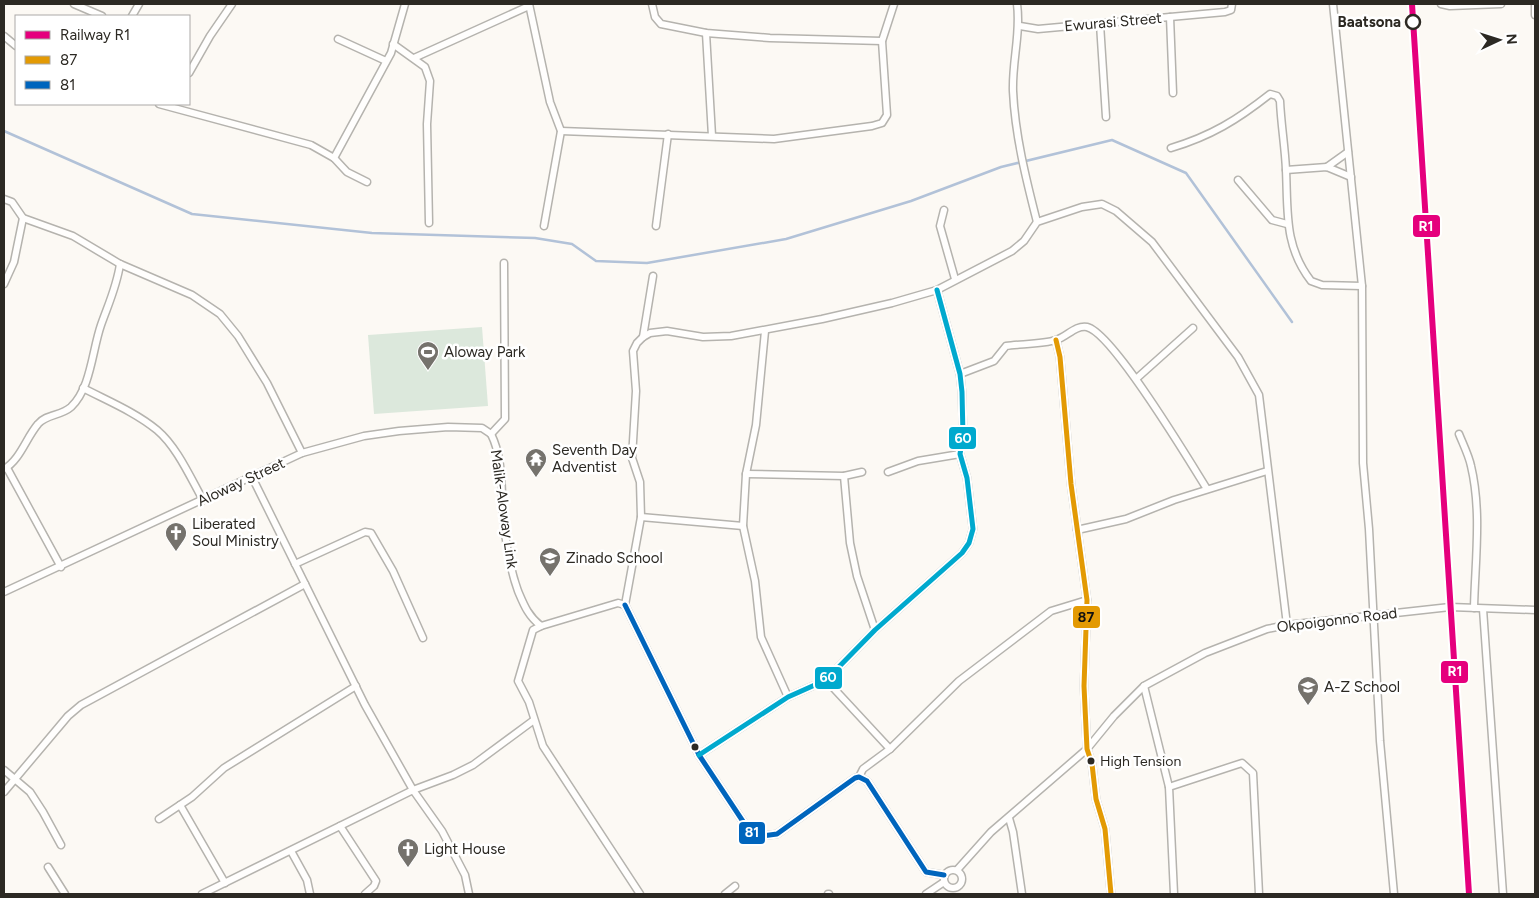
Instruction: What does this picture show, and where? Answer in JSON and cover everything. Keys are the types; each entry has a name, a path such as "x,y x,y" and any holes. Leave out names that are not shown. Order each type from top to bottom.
{"street":[{"path":"74,4 100,15"},
{"path":"133,15 139,4"},
{"path":"190,71 210,36 232,4"},
{"path":"334,158 391,53 392,44 405,4"},
{"path":"652,4 655,17 661,24 706,33 770,38 882,41"},
{"path":"561,131 774,139 872,126 882,123 887,115 882,41 894,4"},
{"path":"1017,4 1020,26 1016,39 1013,86 1024,172 1037,222"},
{"name":"Ewurasi Street","path":"1020,26 1038,29 1226,12 1231,10 1232,4"},
{"path":"1333,4 1362,286 1363,463 1374,614 1380,741 1394,894"},
{"path":"1441,4 1450,6 1501,4"},
{"path":"1535,4 1535,15"},
{"path":"414,58 529,5 550,102 561,131 544,226"},
{"path":"1170,17 1173,93"},
{"path":"1100,24 1106,117"},
{"path":"706,33 712,136"},
{"path":"4,36 15,45"},
{"path":"338,39 386,61"},
{"path":"392,44 425,67 430,81 427,124 429,223"},
{"path":"1171,148 1213,134 1244,115 1270,94 1274,95 1280,101 1286,170 1286,224 1297,258 1311,281 1322,285 1362,286"},
{"path":"178,106 311,145 334,158 348,172 367,182"},
{"path":"656,226 668,134"},
{"path":"1328,167 1348,152"},
{"path":"1286,170 1328,167 1351,177"},
{"path":"1238,180 1272,220 1286,224"},
{"path":"4,199 12,202 22,218 73,236 120,264 192,295 220,314 238,336 267,383 302,453"},
{"path":"1087,600 1051,611 959,682 890,749 863,769 859,777 777,834 762,836 750,832 699,755 625,605 641,517 640,482 632,458 636,392 633,351 643,337 650,333 666,331 703,337 765,331 892,303 937,290 1012,251 1024,241 1037,222 1082,207 1102,204 1116,211 1152,242 1238,357 1259,394 1265,428 1267,471 1287,625"},
{"path":"944,210 940,226 955,279"},
{"path":"4,284 14,262 22,218"},
{"path":"492,434 505,419 504,263"},
{"path":"61,567 5,469 18,455 42,419 63,412 72,406 83,388 100,327 118,282 120,264"},
{"path":"643,337 653,276"},
{"path":"699,755 788,697 826,680 875,630 962,553 969,543 973,529 967,478 960,454 963,436 960,374 937,290"},
{"path":"960,374 994,361 1006,346 1056,340 1080,326 1090,328 1102,338 1136,379 1207,489"},
{"path":"1136,379 1192,328"},
{"path":"765,331 756,425 746,474 743,526 755,581 761,637 788,697"},
{"path":"1056,340 1060,357 1077,530 1087,600 1084,686 1087,749 1092,764 1096,799 1105,829 1111,894"},
{"path":"83,388 135,415 158,430 179,457 203,500"},
{"name":"Aloway Street","path":"4,592 302,453 364,436 399,431 448,427 482,428 492,434"},
{"name":"Malik-Aloway Link","path":"492,434 498,447 505,533 511,568 524,606 532,619 540,626"},
{"path":"1459,434 1471,466 1473,479 1478,548 1475,563 1474,608"},
{"path":"888,472 918,461 960,454"},
{"path":"1077,530 1126,518 1207,489 1267,471"},
{"path":"746,474 844,476 862,472"},
{"path":"844,476 850,542 857,576 875,630"},
{"path":"252,477 356,686 413,790 442,831 465,875 469,894"},
{"path":"641,517 743,526"},
{"path":"295,564 365,532 371,533 393,571 423,638"},
{"path":"4,792 68,716 81,705 305,584"},
{"path":"625,605 618,603 540,626 533,630 518,681 529,702 542,746 640,894"},
{"name":"Okpoigonno Road","path":"957,870 991,832 1087,749 1114,716 1144,686 1205,654 1267,629 1287,625 1450,607 1535,610"},
{"path":"1483,609 1503,894"},
{"path":"826,680 890,749"},
{"path":"158,819 180,805 224,768 356,686"},
{"path":"1144,686 1169,787 1174,894"},
{"path":"202,894 413,790 473,765 534,720"},
{"path":"1169,787 1242,762 1248,766 1253,773 1259,894"},
{"path":"4,770 30,792 44,812 61,845"},
{"path":"859,777 867,781 926,872 944,878 950,888 959,886"},
{"path":"180,805 225,883"},
{"path":"1009,818 1015,842 1022,894"},
{"path":"340,826 376,881 374,886 365,894"},
{"path":"291,851 307,880 310,894"},
{"path":"48,867 65,894"},
{"path":"926,894 952,869 957,870 962,876 959,886 960,894"},
{"path":"725,894 735,886"}],"shaded area":[{"name":"Aloway Park","path":"482,327 488,406 374,414 368,335"}],"waterway":[{"path":"4,131 192,214 372,233 535,238 572,244 596,261 647,263 786,239 911,201 1001,167 1112,140 1186,173 1292,322"}],"rail line":[{"name":"R1","path":"1412,4 1469,894"}],"transit line":[{"name":"60","path":"699,755 788,697 826,680 875,630 962,553 969,543 973,529 967,478 960,454 963,436 960,374 937,290"},
{"name":"87","path":"1056,340 1060,357 1071,484 1087,600 1084,686 1087,749 1092,764 1096,799 1105,829 1111,894"},
{"name":"81","path":"625,605 699,755 750,832 762,836 777,834 859,777 867,781 926,872 944,875"}],"place":[{"name":"Baatsona","path":"1413,22"},
{"name":"Aloway Park","path":"428,371"},
{"name":"Seventh Day Adventist","path":"536,478"},
{"name":"Liberated Soul Ministry","path":"176,552"},
{"name":"Zinado School","path":"550,577"},
{"name":"A-Z School","path":"1308,706"},
{"name":"High Tension","path":"1091,761"},
{"name":"Light House","path":"408,868"}]}
